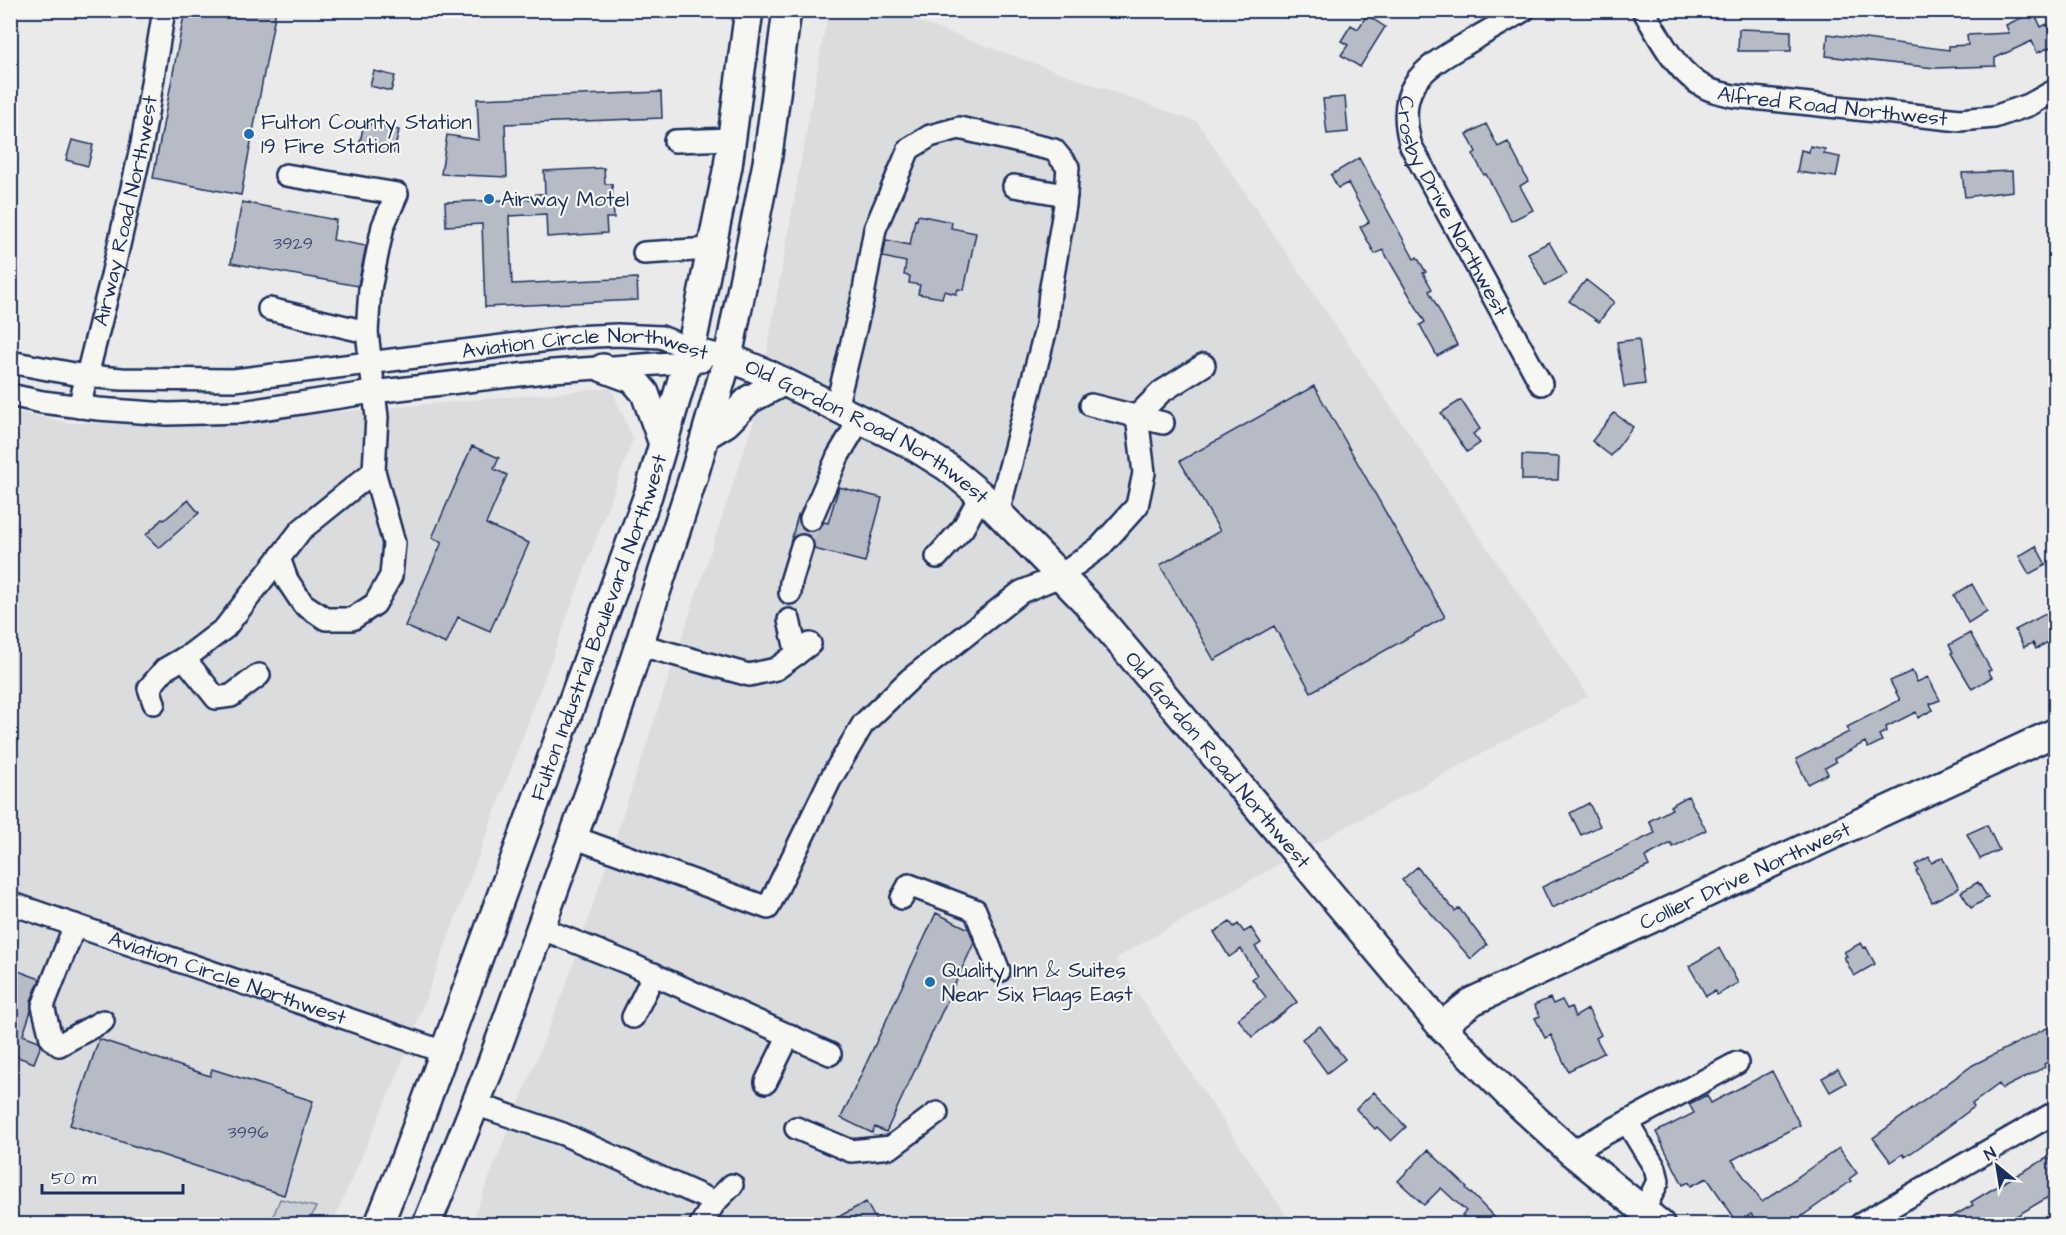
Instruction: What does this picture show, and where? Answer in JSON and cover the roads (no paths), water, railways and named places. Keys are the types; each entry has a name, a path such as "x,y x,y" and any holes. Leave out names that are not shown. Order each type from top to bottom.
{"main road":[{"name":"Fulton Industrial Boulevard Northwest","path":"379,1224 648,495 689,356 732,139 749,10"},
{"name":"Fulton Industrial Boulevard Northwest","path":"427,1224 475,1104 573,837 640,645 706,435 728,357 767,163 788,10"},
{"name":"Old Gordon Road Northwest","path":"728,357 910,444 938,461 989,504 1086,602 1441,1026 1507,1094 1571,1152 1652,1218"},
{"path":"603,368 633,379 645,393 663,444"},
{"path":"706,435 726,423 750,399 783,382"},
{"name":"Collier Drive Northwest","path":"1441,1026 1473,1001 2055,732"}],"street":[{"name":"Airway Road Northwest","path":"79,407 142,144 164,10"},
{"name":"Crosby Drive Northwest","path":"1524,10 1435,61 1423,72 1417,78 1407,100 1405,126 1411,146 1541,384"},
{"name":"Alfred Road Northwest","path":"1643,10 1675,63 1690,78 1707,89 1734,96 1960,120 1994,117 2029,105 2055,90"},
{"path":"836,408 862,301 875,229 909,149 930,136 959,128 1054,150 1068,167 1047,326 989,504 937,557"},
{"path":"675,141 732,139"},
{"path":"279,558 287,580 303,604 326,619 352,619 375,604 391,576 394,543 374,471 377,417 367,332 370,289 383,226 397,194 286,175"},
{"path":"1014,186 1066,195"},
{"path":"645,253 711,249"},
{"path":"269,309 367,332"},
{"name":"Aviation Circle Northwest","path":"10,362 85,376 171,381 234,380 617,334 662,337 689,356"},
{"name":"Aviation Circle Northwest","path":"10,395 79,407 167,414 242,412 374,392 553,371 603,368 689,356 728,357"},
{"path":"1137,416 1161,392 1204,365"},
{"path":"1091,405 1163,423"},
{"path":"573,837 768,908 830,780 863,724 909,679 1021,592 1060,576 1100,547 1137,506 1144,473 1137,416"},
{"path":"811,519 838,456 860,420"},
{"path":"154,704 149,688 165,669 225,628 301,530 374,471"},
{"path":"790,593 790,582 802,546"},
{"path":"640,645 749,675 776,669 804,649 789,620"},
{"path":"184,658 216,698 231,696 259,675"},
{"path":"902,898 909,885 975,910 999,971"},
{"name":"Aviation Circle Northwest","path":"10,903 444,1052"},
{"path":"75,925 44,1006 51,1038 59,1045 102,1021"},
{"path":"540,928 654,974 830,1054"},
{"path":"633,1017 654,974"},
{"path":"766,1082 789,1035"},
{"path":"1571,1152 1737,1063"},
{"path":"475,1104 563,1134 715,1202"},
{"path":"796,1128 852,1151 891,1147 937,1113"},
{"path":"1861,1224 2055,1113"},
{"path":"1627,1122 1655,1168 1659,1181 1652,1218"},
{"path":"701,1224 715,1202 732,1185"}],"tunnel":[{"path":"802,546 811,519"}],"place":[{"name":"Fulton County Station 19 Fire Station","path":"249,134"},
{"name":"Airway Motel","path":"489,199"},
{"name":"Quality Inn & Suites Near Six Flags East","path":"930,982"}]}
